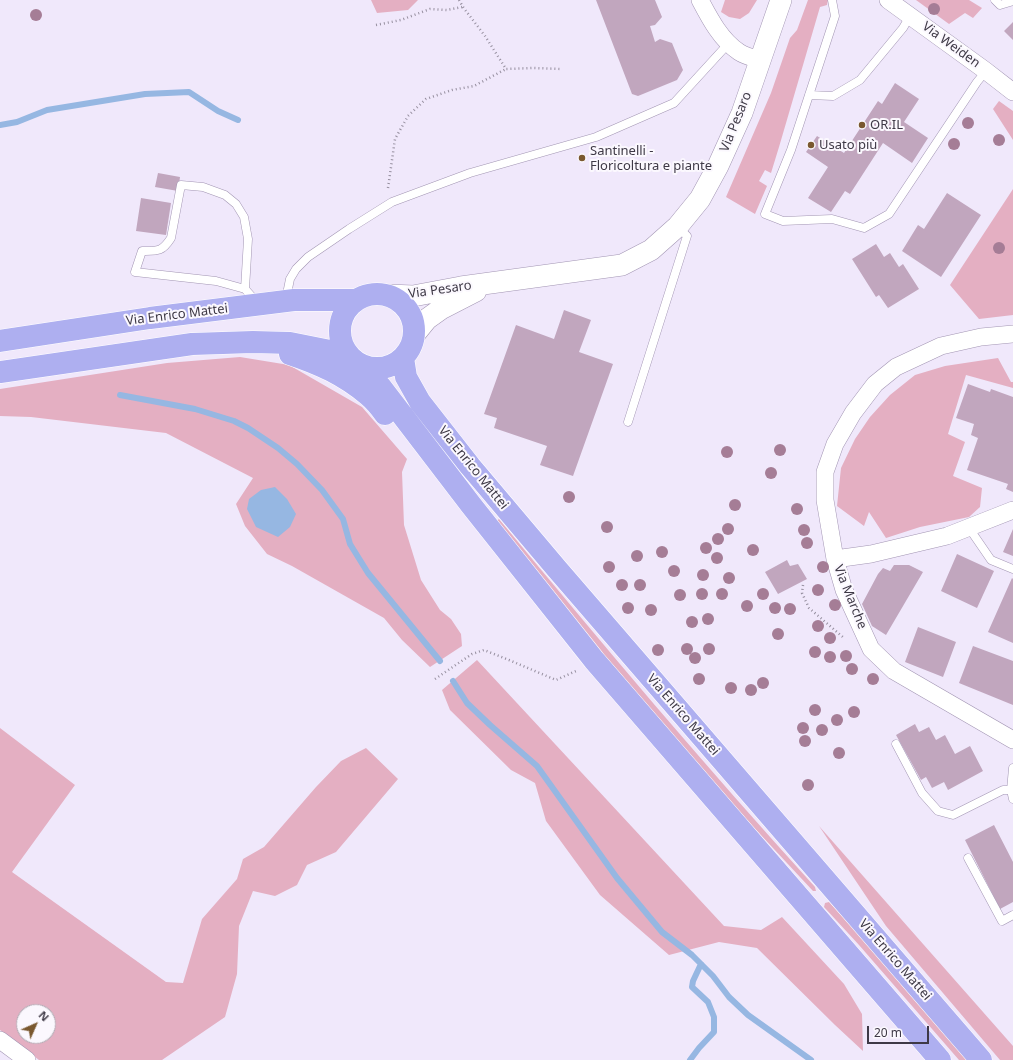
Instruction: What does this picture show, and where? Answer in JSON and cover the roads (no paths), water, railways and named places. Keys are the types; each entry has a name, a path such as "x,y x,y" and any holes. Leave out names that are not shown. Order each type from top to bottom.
{"main road":[{"path":"377,293 389,295 400,301 414,322 414,335 409,352 393,365 382,369 354,361 342,346 339,334 340,321 346,309 355,300 366,295 377,293"},
{"name":"Via Enrico Mattei","path":"0,341 150,318 250,297 286,302 294,300 355,300"},
{"name":"Via Enrico Mattei","path":"0,372 192,344 253,342 290,343 330,351 354,361 380,386 471,505 594,660 940,1060"},
{"path":"253,342 315,363 343,377 369,396 471,505"},
{"name":"Via Enrico Mattei","path":"403,358 406,377 420,402 470,466 557,569 981,1060"}],"street":[{"path":"700,0 710,20 728,44 741,53 760,60"},
{"name":"Via Pesaro","path":"389,295 413,296 490,283 622,265 651,250 678,226 700,199 718,166 742,113 781,0"},
{"name":"Via Weiden","path":"888,0 986,70 1013,92"},
{"name":"Via Pesaro","path":"414,335 427,319 440,309 490,283"},
{"path":"835,559 825,500 825,472 835,444 853,413 875,384 896,367 941,346 981,338 1013,334"},
{"name":"Via Marche","path":"1013,510 947,536 871,554 835,559 844,590 871,649 894,671 1013,740"},
{"path":"0,1040 27,1060"}],"lane":[{"path":"832,0 835,16 791,150 765,214 783,221 832,219 864,228 889,214 986,70"},
{"path":"995,0 1000,5 1013,0"},
{"path":"809,95 833,96 860,80 903,28 910,16"},
{"path":"286,302 290,279 296,269 308,257 392,202 470,173 596,137 674,103 728,44"},
{"path":"181,185 203,187 225,194 236,204 244,217 248,240 250,297 216,281 135,272 142,251 157,251 166,245 171,238 181,185"},
{"path":"628,422 687,236 678,226"},
{"path":"969,528 991,560 1013,569"},
{"path":"896,744 922,793 938,811 953,815 1004,790 1011,790"},
{"path":"1013,768 1011,790 1013,799"},
{"path":"968,858 1002,921 1013,915"}],"water":[{"path":"275,487 287,499 296,514 290,527 278,537 256,527 247,509 249,499 261,490"}],"waterway":[{"path":"0,125 17,122 47,110 145,94 189,92 218,111 238,120"},
{"path":"120,395 195,409 234,421 248,428 278,448 297,464 322,490 343,519 350,544 368,573 440,661"},
{"path":"453,681 467,703 537,766 617,878 662,932 692,955 713,976 729,997 748,1015 811,1060"},
{"path":"690,1060 714,1032 714,1017 708,1002 692,987 693,981 701,964"}],"place":[{"name":"OR.IL","path":"862,125"},
{"name":"Usato più","path":"811,145"},
{"name":"Santinelli - Floricoltura e piante","path":"582,158"}]}
